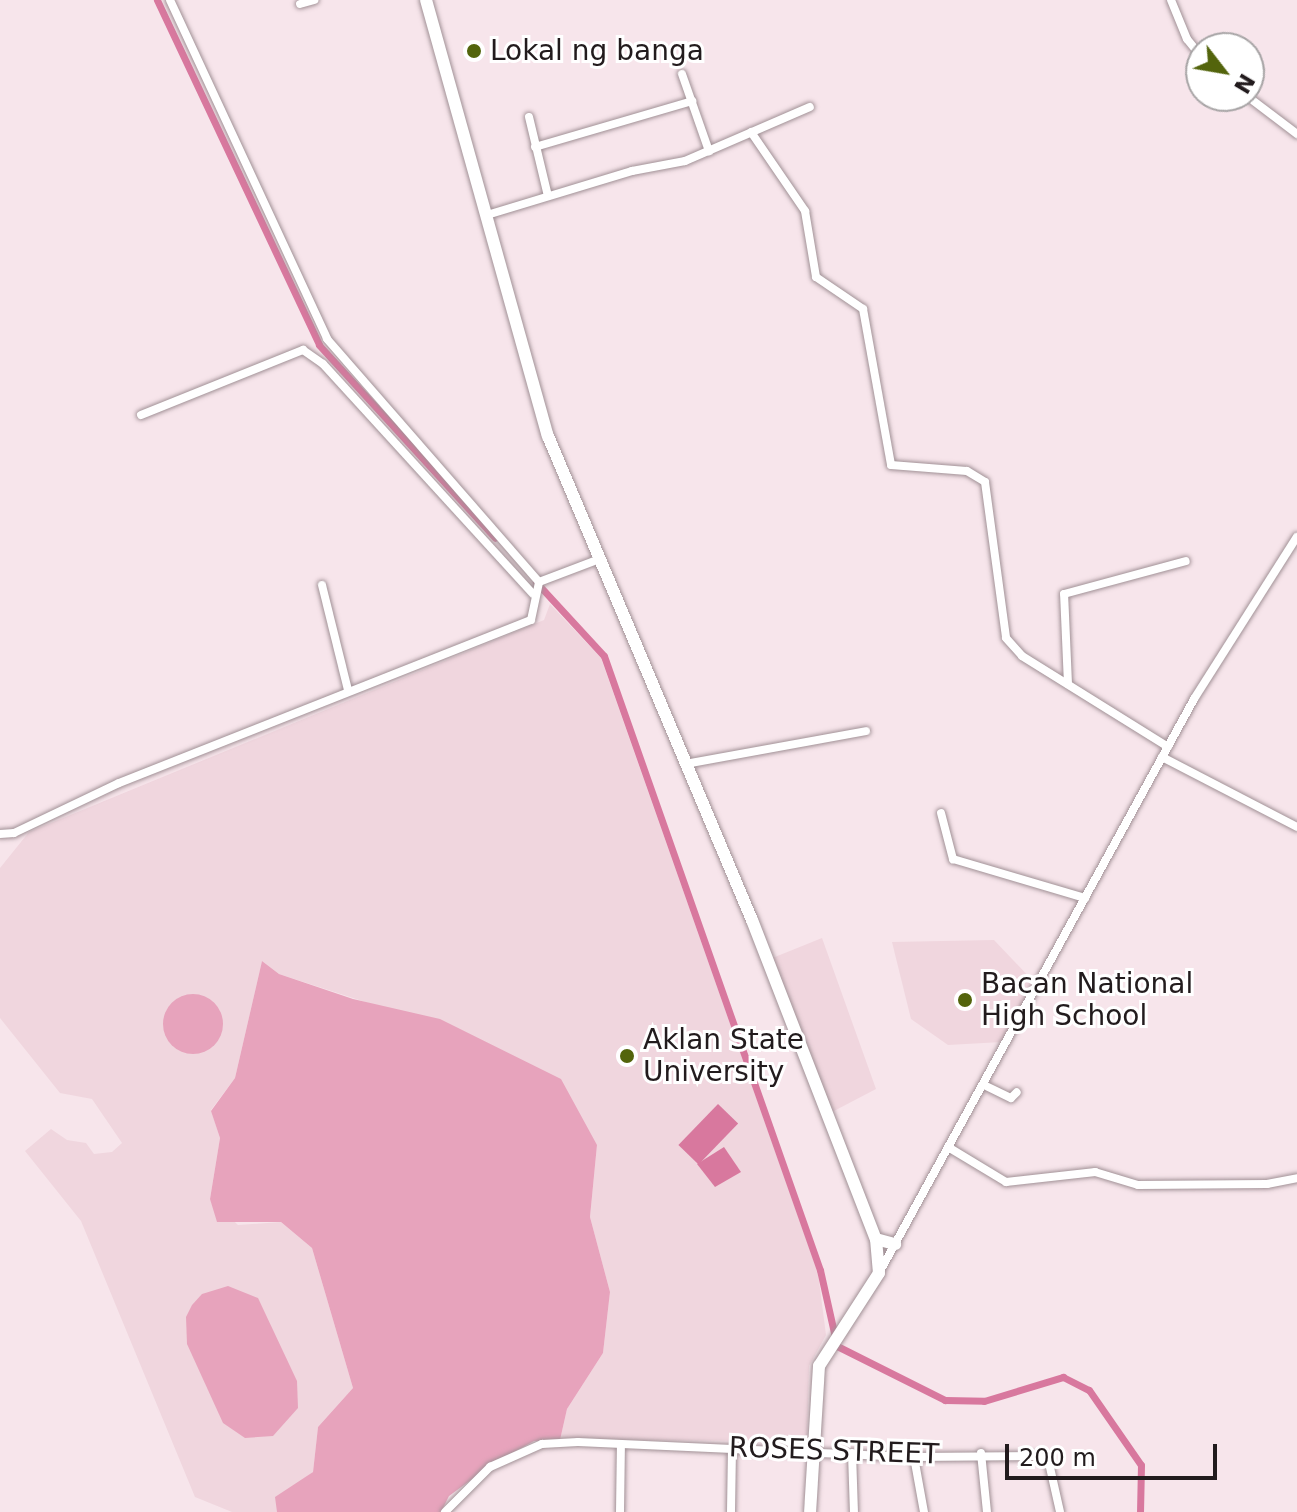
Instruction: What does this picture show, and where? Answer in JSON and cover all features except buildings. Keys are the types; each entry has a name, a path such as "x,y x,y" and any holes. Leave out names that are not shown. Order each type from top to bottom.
{"main road":[{"path":"426,0 487,215 530,383 597,560 685,764 876,1239 879,1273 835,1340 816,1379 810,1512"},
{"path":"876,1239 895,1244"},
{"path":"814,1445 817,1512"}],"street":[{"path":"170,0 327,339 537,586"},
{"path":"300,4 314,0"},
{"path":"1171,0 1185,34"},
{"path":"682,74 709,151"},
{"path":"535,147 692,101"},
{"path":"487,215 709,151 810,107"},
{"path":"1265,110 1297,134"},
{"path":"529,117 548,196"},
{"path":"751,132 805,211 816,277 863,309 889,461 897,469 967,471 985,482 1006,638 1022,656 1168,747"},
{"path":"141,415 303,350 323,364 537,586"},
{"path":"879,1273 1162,757 1255,597 1297,537"},
{"path":"537,586 597,560"},
{"path":"1068,684 1064,594 1186,561"},
{"path":"322,585 348,690"},
{"path":"0,834 14,833 119,783 531,620 537,586"},
{"path":"685,764 866,731"},
{"path":"1162,757 1297,827"},
{"path":"941,813 953,859 1085,898"},
{"path":"984,1085 1011,1098 1017,1092"},
{"path":"948,1147 985,1174 1006,1182 1095,1172 1138,1185 1267,1184 1297,1178"},
{"path":"620,1512 621,1444"},
{"name":"ROSES STREET","path":"445,1512 479,1475 532,1448 621,1444 732,1448 814,1445 852,1453 914,1457 981,1453 1046,1459 1060,1512"},
{"path":"731,1512 732,1448"},
{"path":"852,1453 854,1512"},
{"path":"981,1453 987,1512"},
{"path":"914,1457 924,1512"}],"shaded area":[{"name":"Aklan State University","path":"550,604 601,658 818,1273 826,1335 809,1366 807,1441 560,1440 567,1409 603,1353 610,1292 590,1217 597,1145 417,1014 396,1012 279,974 262,961 235,1078 211,1110 220,1138 210,1199 238,1225 281,1222 312,1248 353,1388 318,1427 313,1472 283,1494 281,1512 232,1512 195,1497 81,1221 25,1151 51,1129 67,1140 86,1143 94,1154 112,1152 122,1143 92,1099 60,1093 0,1018 0,868 29,832 544,620"},
{"path":"822,938 876,1089 832,1112 770,959"},
{"name":"Bacan National High School","path":"994,940 1034,982 1002,1042 948,1045 911,1019 892,942"},
{"path":"262,961 279,974 353,999 440,1019 561,1079 597,1145 590,1217 610,1292 603,1353 567,1409 560,1440 534,1441 494,1463 449,1496 441,1512 277,1512 275,1497 313,1472 318,1427 353,1388 312,1248 281,1222 217,1222 210,1199 220,1138 211,1111 235,1078"},
{"path":"193,994 204,996 214,1003 221,1013 221,1035 214,1045 204,1052 193,1054 182,1052 172,1045 165,1035 163,1024 165,1013 172,1003 182,996"},
{"path":"718,1104 738,1123 699,1164 678,1145"},
{"path":"724,1147 741,1172 715,1187 697,1164"},
{"path":"228,1286 258,1298 297,1381 298,1408 273,1436 245,1438 223,1423 187,1344 186,1317 192,1305 202,1294"}],"waterway":[{"path":"157,0 319,345 495,538"},
{"path":"536,582 604,656 820,1270 837,1346 945,1400 984,1401 1063,1377 1089,1390 1141,1465 1140,1512"}],"place":[{"name":"Lokal ng banga","path":"474,51"},
{"name":"Bacan National High School","path":"965,1000"},
{"name":"Aklan State University","path":"627,1056"}]}
